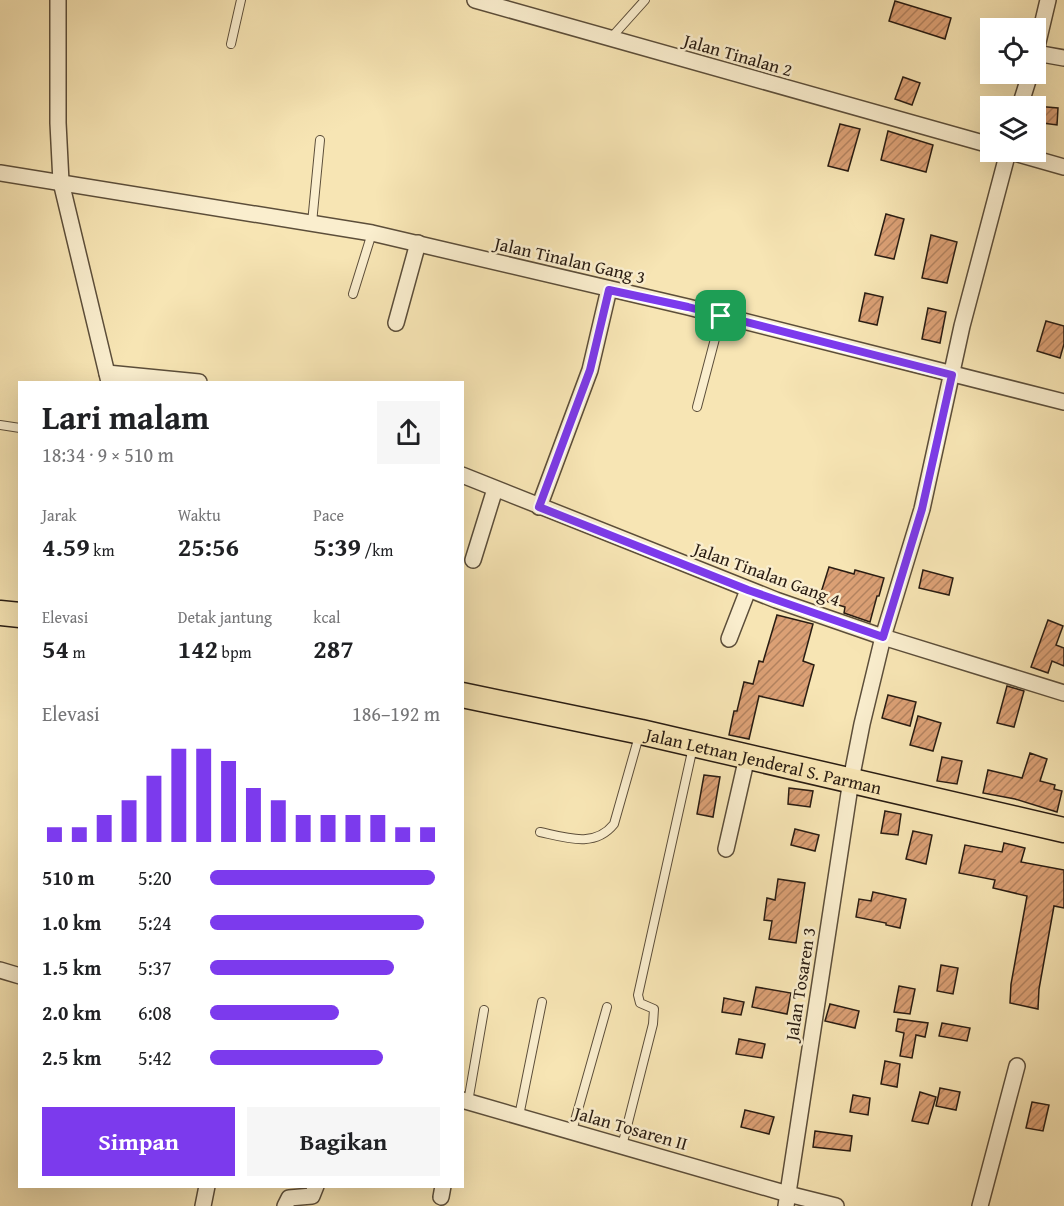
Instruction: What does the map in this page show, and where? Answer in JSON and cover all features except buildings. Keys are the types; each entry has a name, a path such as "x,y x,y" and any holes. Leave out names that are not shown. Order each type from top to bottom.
{"main road":[{"path":"0,613 18,615"},
{"name":"Jalan Letnan Jenderal S. Parman","path":"464,695 641,732 1064,830"}],"street":[{"path":"58,0 58,123 61,182 108,378 176,381"},
{"name":"Jalan Tinalan 2","path":"475,0 980,142"},
{"path":"1044,18 1048,0"},
{"path":"1046,56 1064,58"},
{"name":"Jalan Tosaren 3","path":"787,1200 851,780 862,724 883,637 922,509 962,326 1007,162"},
{"path":"1046,162 1064,167"},
{"name":"Jalan Tinalan Gang 3","path":"0,173 372,233 721,316 1064,402"},
{"path":"396,323 418,243"},
{"path":"539,507 590,370 609,290"},
{"name":"Jalan Tinalan Gang 4","path":"464,476 748,590 883,637 1064,693"},
{"path":"473,560 495,489"},
{"path":"729,639 748,590"},
{"path":"726,849 747,757"},
{"path":"0,970 18,975"},
{"path":"980,1206 1017,1066"},
{"name":"Jalan Tosaren II","path":"465,1101 622,1146 787,1200 836,1206"},
{"path":"203,1206 207,1188"},
{"path":"285,1206 289,1198 312,1196 315,1188"}],"lane":[{"path":"231,44 241,0"},
{"path":"610,39 645,0"},
{"path":"312,224 320,140"},
{"path":"352,294 372,233"},
{"path":"697,407 721,316"},
{"path":"0,425 18,428"},
{"path":"540,832 575,840 594,838 607,833 614,824 641,732"},
{"path":"622,1146 653,1024 654,1009 640,1003 638,996 694,744"},
{"path":"519,1116 542,1002"},
{"path":"572,1131 607,1007"},
{"path":"465,1101 484,1010"}],"route":[{"path":"609,290 721,316 952,375 922,509 883,637 748,590 539,507 590,370 609,290"}]}
